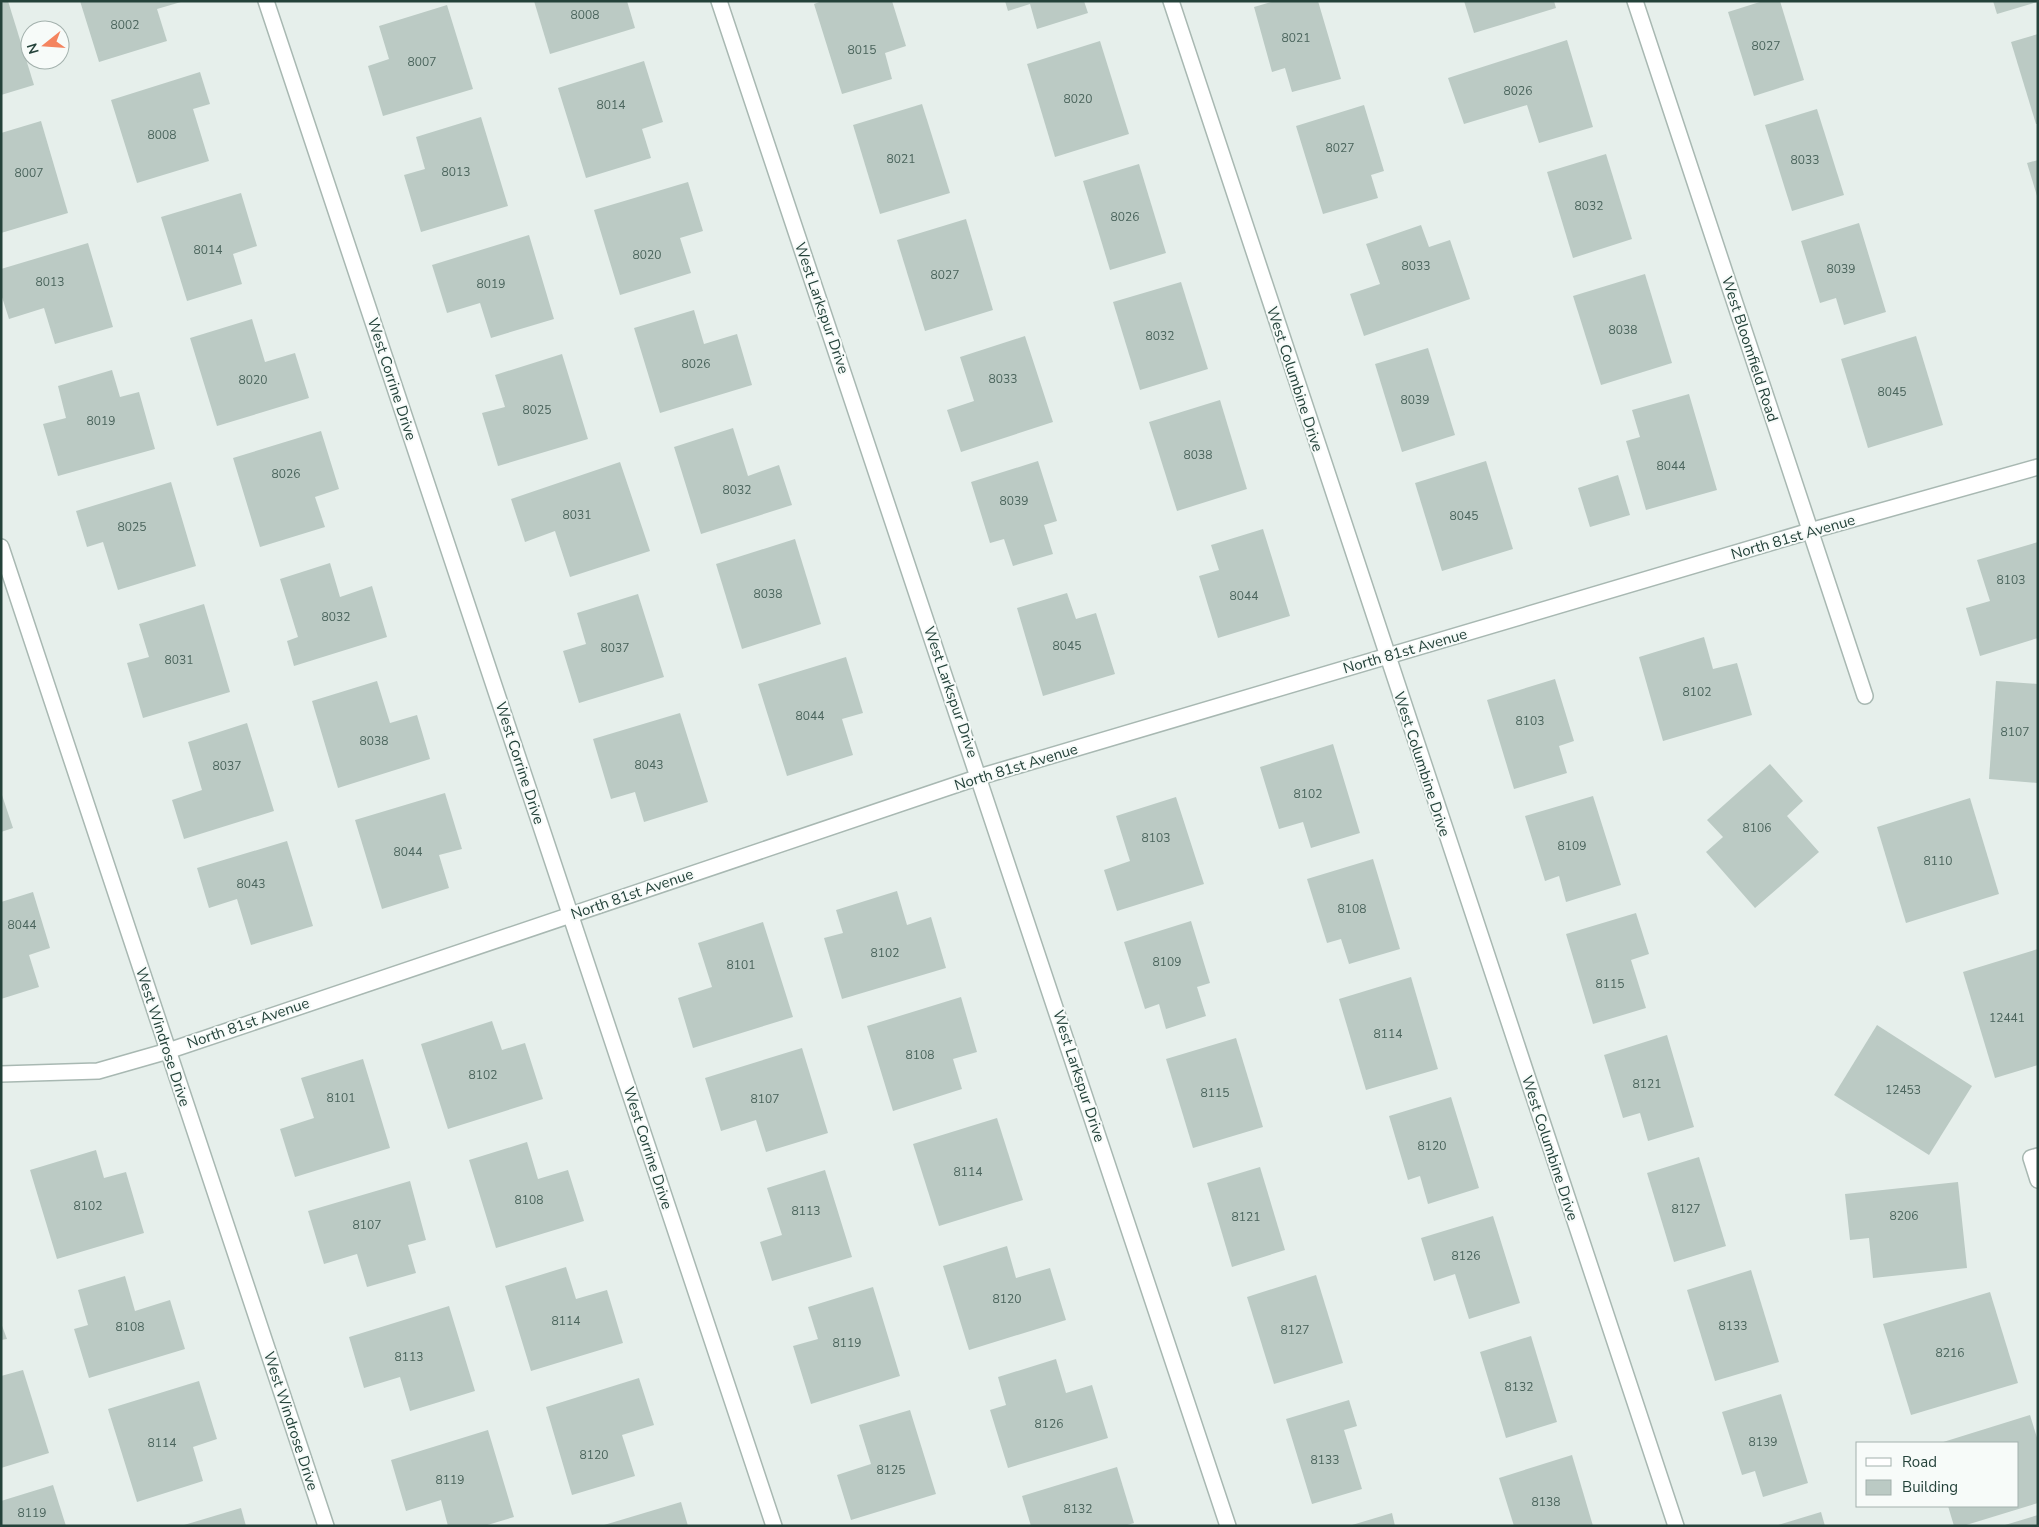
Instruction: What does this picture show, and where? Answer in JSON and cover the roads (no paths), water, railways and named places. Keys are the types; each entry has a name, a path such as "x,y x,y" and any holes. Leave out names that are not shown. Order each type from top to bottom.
{"street":[{"name":"West Corrine Drive","path":"266,1 774,1526"},
{"name":"West Larkspur Drive","path":"719,1 1228,1526"},
{"name":"West Columbine Drive","path":"1170,1 1676,1526"},
{"name":"West Bloomfield Road","path":"1635,1 1865,696"},
{"name":"North 81st Avenue","path":"1,1074 98,1071 168,1051 979,777 1810,532 2038,467"},
{"name":"West Windrose Drive","path":"1,547 326,1526"},
{"path":"2034,1157 2038,1180"}]}
